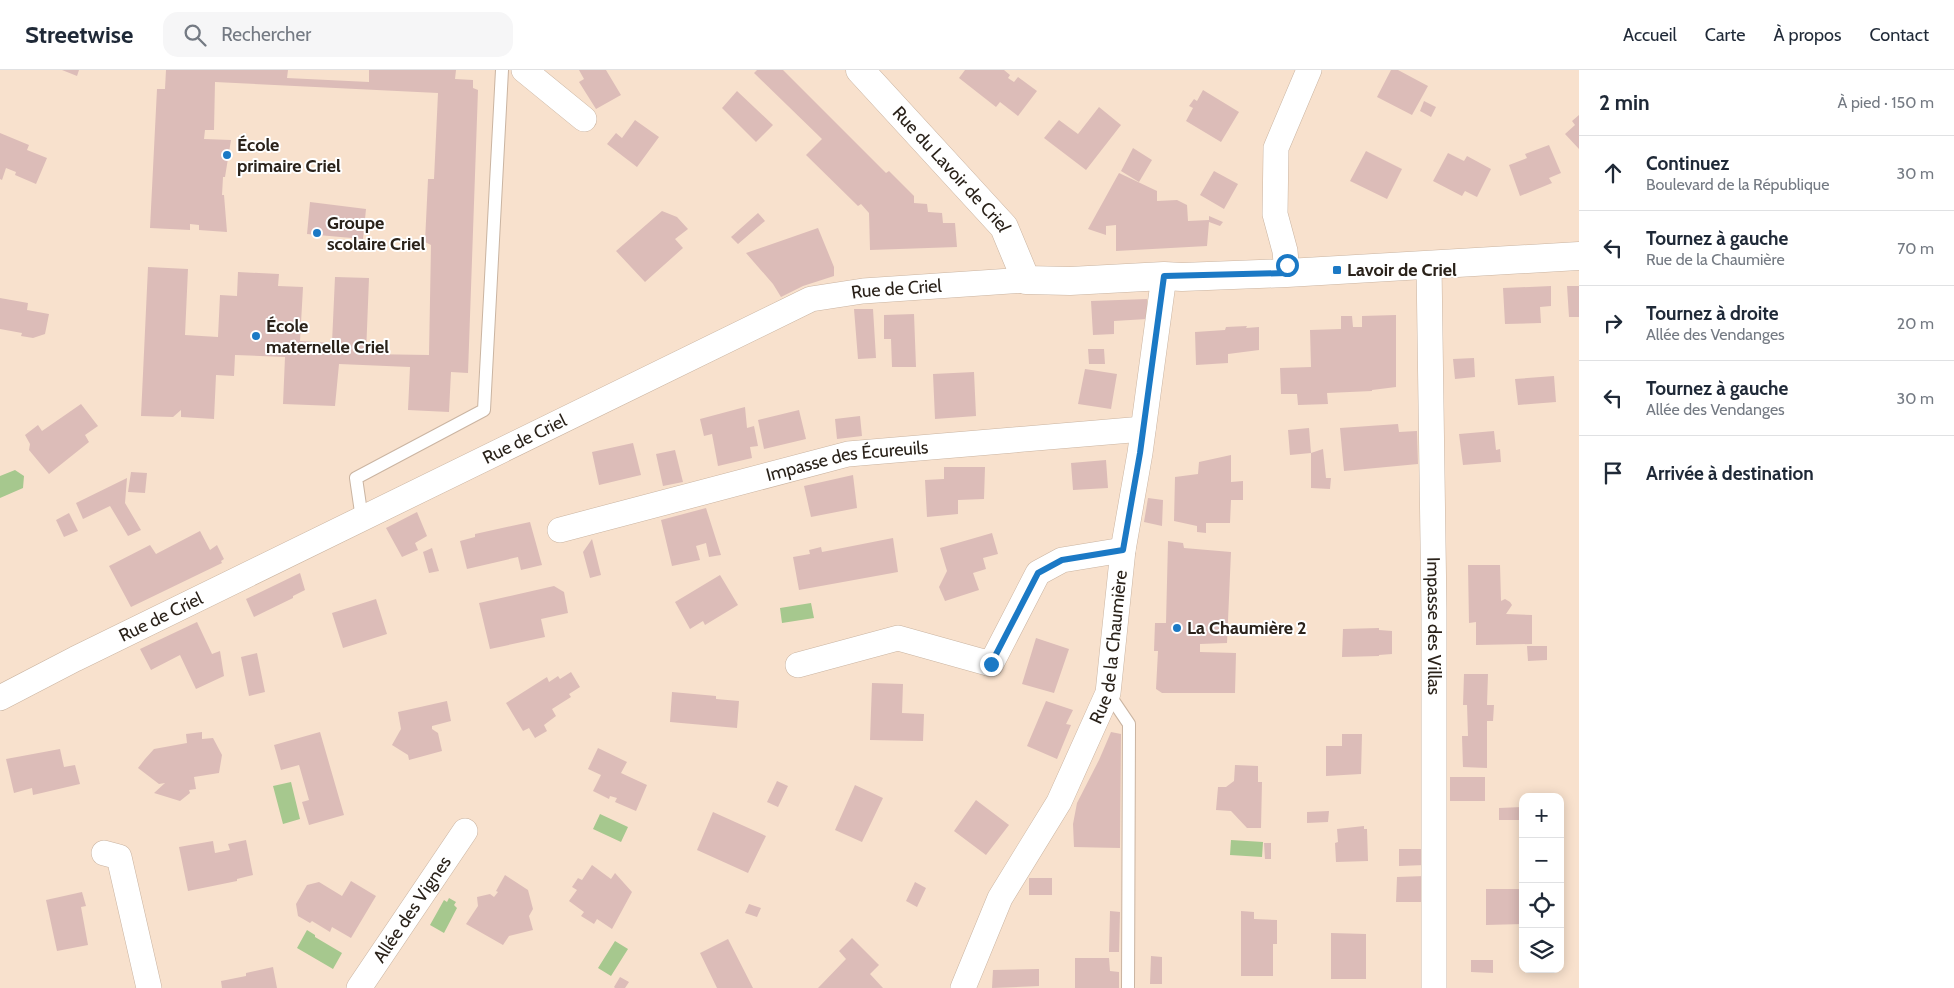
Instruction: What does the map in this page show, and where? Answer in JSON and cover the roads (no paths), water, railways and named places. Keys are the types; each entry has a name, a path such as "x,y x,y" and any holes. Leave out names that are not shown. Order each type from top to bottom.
{"street":[{"path":"524,70 584,119"},
{"name":"Rue du Lavoir de Criel","path":"860,70 1004,227 1026,280"},
{"path":"1287,273 1285,251 1275,214 1276,148 1309,70"},
{"path":"1026,280 1070,281 1164,276 1287,273 1579,256"},
{"name":"Impasse des Villas","path":"1429,265 1434,611 1434,988"},
{"name":"Rue de la Chaumière","path":"963,988 1000,898 1059,802 1108,694 1123,550 1143,429 1164,276"},
{"name":"Rue de Criel","path":"0,698 44,674 362,520 810,299 863,291 1026,280"},
{"name":"Impasse des Écureuils","path":"560,530 848,454 1143,429"},
{"path":"798,665 898,638 991,664 1038,573 1062,560 1123,550"},
{"name":"Rue de Criel","path":"0,679 44,674"},
{"name":"Allée des Vignes","path":"358,988 465,831"},
{"path":"104,853 119,857 149,988"}],"lane":[{"path":"362,520 356,478 484,410 502,70"},
{"path":"1108,694 1129,724 1128,988"}],"place":[{"name":"École primaire Criel","path":"227,155"},
{"name":"Groupe scolaire Criel","path":"317,233"},
{"name":"Lavoir de Criel","path":"1337,270"},
{"name":"École maternelle Criel","path":"256,336"},
{"name":"La Chaumière 2","path":"1177,628"}]}
